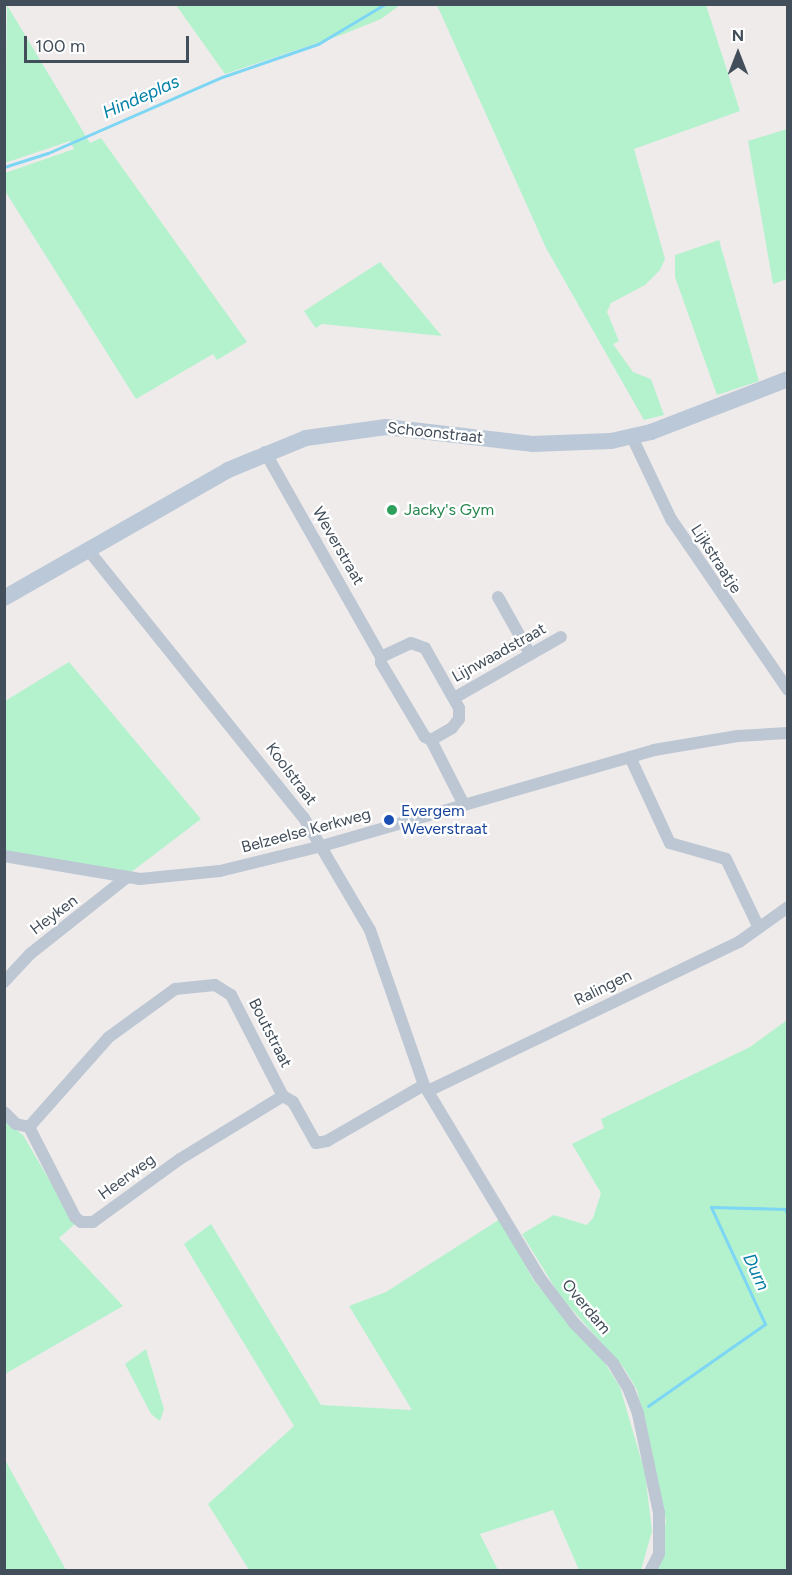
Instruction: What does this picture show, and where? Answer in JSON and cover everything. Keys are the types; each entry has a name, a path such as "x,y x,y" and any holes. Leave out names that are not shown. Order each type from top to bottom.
{"street":[{"name":"Schoonstraat","path":"4,598 266,452 325,434 386,427 532,444 584,444 632,437 788,379"},
{"name":"Lijkstraatje","path":"632,437 671,519 788,690"},
{"name":"Weverstraat","path":"266,452 381,657 381,663 425,737 431,740 463,803"},
{"name":"Koolstraat","path":"89,550 279,782 322,846 370,930 426,1088"},
{"path":"498,597 530,654"},
{"name":"Lijnwaadstraat","path":"454,698 561,638"},
{"path":"381,657 411,643 421,645 454,698 459,719 431,740"},
{"name":"Belzeelse Kerkweg","path":"4,856 126,878 220,871 322,846 463,803 546,783 630,757 691,742 788,733"},
{"path":"630,757 670,843 680,849 726,859 759,928"},
{"name":"Heyken","path":"4,982 30,954 126,878"},
{"name":"Ralingen","path":"426,1088 739,942 788,907"},
{"name":"Boutstraat","path":"29,1127 109,1037 170,992 215,985 231,995 283,1096 293,1102 309,1136 320,1143 426,1088"},
{"name":"Overdam","path":"426,1088 540,1278 574,1323 613,1363 629,1390 640,1424 659,1513 659,1554 651,1570"},
{"name":"Heerweg","path":"29,1127 75,1217 81,1222 93,1222 180,1159 283,1096"},
{"path":"4,1112 16,1124 29,1127"}],"green space":[{"path":"7,5 90,143 101,138 247,342 217,360 213,354 136,399 5,191 5,173 74,149 70,141 5,163"},
{"path":"176,5 400,5 381,19 344,34 225,74"},
{"path":"437,5 706,5 740,111 634,149 665,259 660,270 645,285 611,303 607,312 619,341 613,344 633,372 651,379 664,415 644,420 546,248"},
{"path":"787,129 787,279 773,284 748,141"},
{"path":"719,240 759,381 717,395 675,277 675,255"},
{"path":"380,262 442,336 322,324 316,328 304,311"},
{"path":"69,662 201,819 130,873 5,853 5,701"},
{"path":"787,1020 787,1570 656,1570 666,1521 637,1390 624,1368 560,1296 522,1234 554,1215 587,1225 593,1218 601,1193 572,1144 604,1128 601,1119 750,1047"},
{"path":"4,1120 23,1135 75,1224 59,1238 123,1306 5,1374"},
{"path":"500,1219 534,1281 601,1357 620,1387 645,1473 652,1531 641,1570 579,1570 553,1510 480,1534 498,1570 249,1570 208,1504 294,1426 184,1244 211,1224 321,1405 412,1410 349,1306 386,1292"},
{"path":"146,1349 164,1409 160,1421 151,1414 125,1364"},
{"path":"5,1460 66,1570 5,1570"}],"waterway":[{"name":"Hindeplas","path":"4,167 48,153 222,77 318,44 385,4"},
{"name":"Durn","path":"648,1406 765,1324 711,1207 785,1209 788,1216"}],"place":[{"name":"Jacky's Gym","path":"392,510"},
{"name":"Evergem Weverstraat","path":"389,820"}]}
